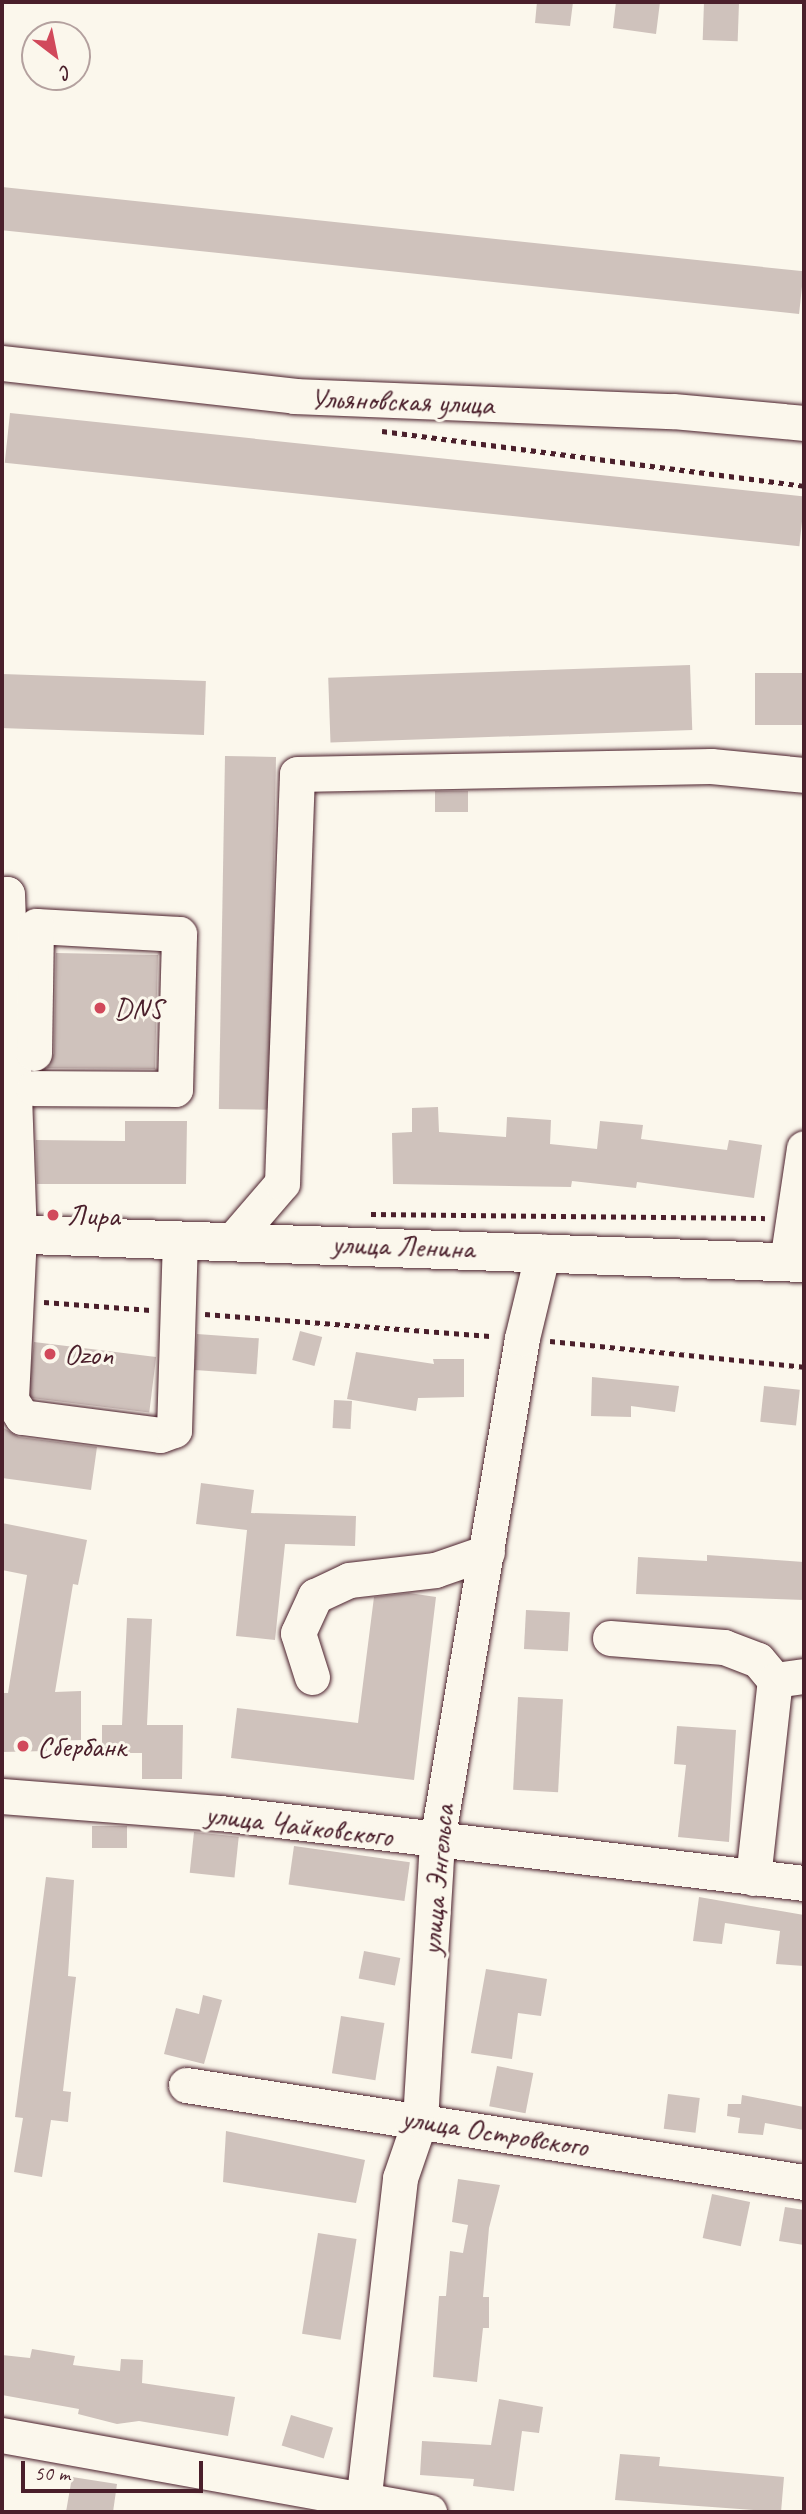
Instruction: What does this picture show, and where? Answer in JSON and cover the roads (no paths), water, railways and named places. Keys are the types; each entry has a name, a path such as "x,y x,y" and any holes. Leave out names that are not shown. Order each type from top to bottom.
{"main road":[{"name":"улица Ленина","path":"10,1235 233,1240 796,1262"}],"street":[{"name":"Ульяновская улица","path":"2,363 295,397 673,411 804,423"},
{"path":"233,1240 282,1183 297,774 711,766 804,775"},
{"path":"2,895 7,894 16,1085 10,1235 17,1299 10,1400 18,1414 160,1434 179,1421 176,1312 180,1239"},
{"path":"36,926 179,934 175,1089 16,1085 36,926"},
{"path":"796,1262 804,1148"},
{"name":"улица Энгельса","path":"363,2507 400,2178 420,2120 437,1841 522,1338 543,1251"},
{"path":"312,1676 298,1633 315,1597 349,1580 435,1570 487,1552"},
{"path":"610,1638 724,1647 758,1660 790,1678 753,1878"},
{"name":"улица Чайковского","path":"2,1796 220,1813 804,1883"},
{"name":"улица Островского","path":"186,2085 804,2182"},
{"path":"2,2435 363,2507 429,2512"}],"place":[{"name":"DNS","path":"100,1008"},
{"name":"Лира","path":"53,1215"},
{"name":"Ozon","path":"50,1354"},
{"name":"Сбербанк","path":"23,1746"}]}
